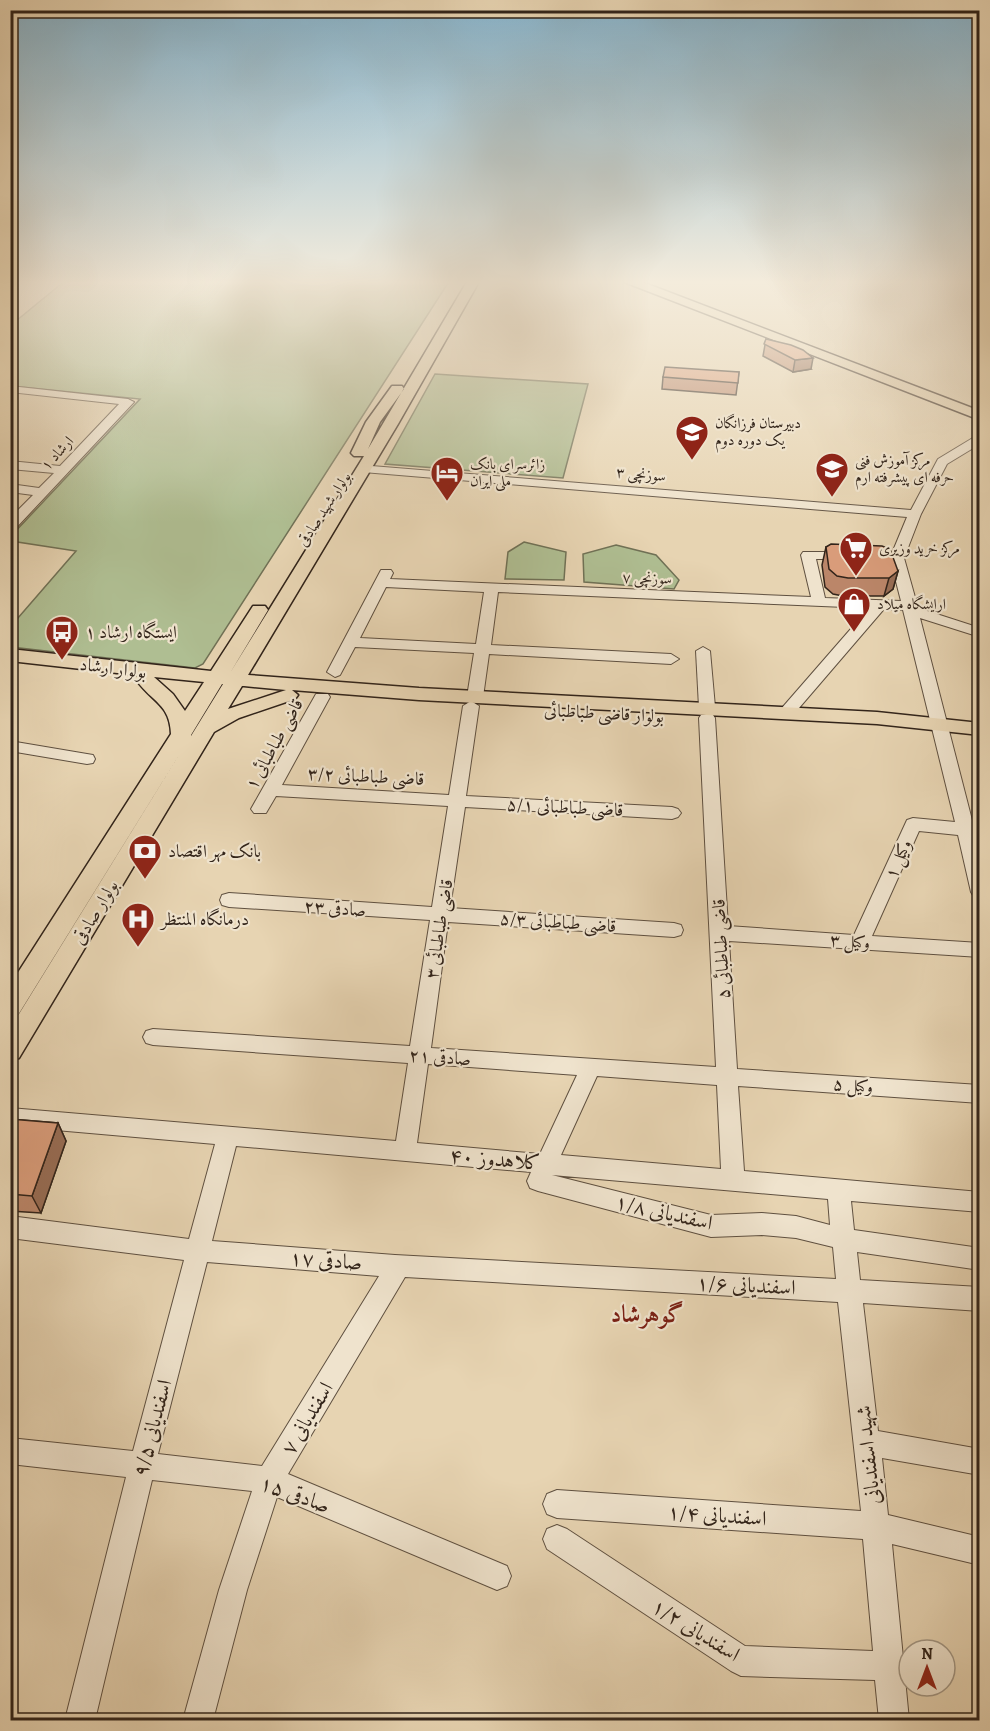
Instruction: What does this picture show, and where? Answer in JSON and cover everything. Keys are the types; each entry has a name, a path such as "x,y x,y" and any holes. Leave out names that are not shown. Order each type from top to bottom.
{"main road":[{"name":"بولوار شهید صادقی","path":"222,684 359,454 373,422 416,361"},
{"name":"بولوار شهید صادقی","path":"181,736 254,648 427,361"},
{"path":"836,361 980,416"},
{"path":"864,361 980,405"},
{"path":"373,422 391,424"},
{"path":"254,648 258,660 275,677 305,693"},
{"name":"بولوار ارشاد","path":"10,655 222,684"},
{"name":"بولوار ارشاد","path":"10,666 147,681 222,684"},
{"path":"147,681 161,691 178,714 181,736"},
{"name":"بولوار قاضی طباطبائی","path":"222,684 305,693 707,712 980,729"},
{"name":"بولوار صادقی","path":"10,1051 206,729 222,684"},
{"path":"206,729 232,714 305,693"},
{"name":"بولوار قاضی طباطبائی","path":"707,712 787,712 941,727 980,739"},
{"name":"بولوار صادقی","path":"10,1007 181,736"}],"street":[{"name":"ارشاد ۱","path":"10,389 128,402 43,492 13,520"},
{"path":"980,439 942,462 892,557 912,608 941,727 972,831 980,892"},
{"path":"961,450 980,458"},
{"path":"10,465 63,470"},
{"name":"سوزنچی ۳","path":"363,468 915,514"},
{"path":"10,488 43,492"},
{"path":"819,602 808,555 864,556"},
{"name":"سوزنچی ۷","path":"350,642 384,577 492,588 912,608 980,633"},
{"name":"قاضی طباطبائی ۳","path":"405,1152 492,588"},
{"path":"787,712 880,605"},
{"path":"335,672 350,642 671,659"},
{"name":"قاضی طباطبائی ۵","path":"703,651 733,1180"},
{"name":"قاضی طباطبائی ۱","path":"260,809 270,790 305,693"},
{"path":"10,746 87,759"},
{"name":"قاضی طباطبائی ۳/۲","path":"270,790 459,801"},
{"name":"قاضی طباطبائی ۵/۱","path":"459,801 672,813"},
{"name":"وکيل ۱","path":"860,942 913,824 972,831"},
{"name":"صادقی ۲۳","path":"228,900 441,915"},
{"name":"قاضی طباطبائی ۵/۳","path":"441,915 674,930"},
{"name":"وکيل ۳","path":"720,933 980,950"},
{"name":"صادقی ۲۱","path":"153,1037 728,1076"},
{"path":"545,1164 591,1067"},
{"name":"وکيل ۵","path":"728,1076 980,1094"},
{"name":"کلاهدوز ۴۰","path":"10,1117 980,1202"},
{"name":"اسفندیانی ۹/۵","path":"80,1720 142,1466 228,1136"},
{"name":"اسفندیانی ۱/۸","path":"545,1164 538,1180 711,1226 762,1224 796,1227 844,1239"},
{"name":"شهید اسفندیانی","path":"838,1190 876,1526 894,1720"},
{"name":"صادقی ۱۷","path":"10,1227 198,1251 642,1281"},
{"path":"844,1239 980,1259"},
{"name":"اسفندیانی ۷","path":"198,1720 233,1590 269,1480 399,1265"},
{"name":"اسفندیانی ۱/۶","path":"642,1281 849,1290 980,1299"},
{"path":"866,1442 980,1462"},
{"name":"صادقی ۱۵","path":"10,1451 269,1480 496,1576"},
{"name":"اسفندیانی ۱/۴","path":"557,1504 876,1526 980,1551"},
{"name":"اسفندیانی ۱/۲","path":"557,1539 741,1661 889,1666"}],"green space":[{"path":"11,361 398,361 203,664 195,668 11,647 11,626 76,551 11,541 11,536 140,399 11,386"},
{"path":"435,374 588,384 563,478 385,464"},
{"path":"524,542 566,552 564,580 505,579 508,552"},
{"path":"616,545 656,555 679,580 674,589 584,582 583,554"}],"building":[{"path":"665,367 739,372 738,383 663,377"},
{"path":"831,544 882,546 890,549 898,571 889,578 837,576 829,569 826,547"},
{"path":"10,1119 58,1123 32,1196 10,1194"}],"place":[{"name":"دبیرستان فرزانگان یک دوره دوم","path":"692,461"},
{"name":"مرکز آموزش فنی حرفه ای پیشرفته ارم","path":"832,498"},
{"name":"زائرسرای بانک ملی ایران","path":"447,502"},
{"name":"مرکز خرید وزیری","path":"856,577"},
{"name":"ارايشگاه ميلاد","path":"854,633"},
{"name":"ایستگاه ارشاد ۱","path":"62,661"},
{"name":"بانک مهر اقتصاد","path":"145,880"},
{"name":"درمانگاه المنتظر","path":"138,948"}],"district":[{"name":"گوهرشاد","path":"647,1314"}]}
